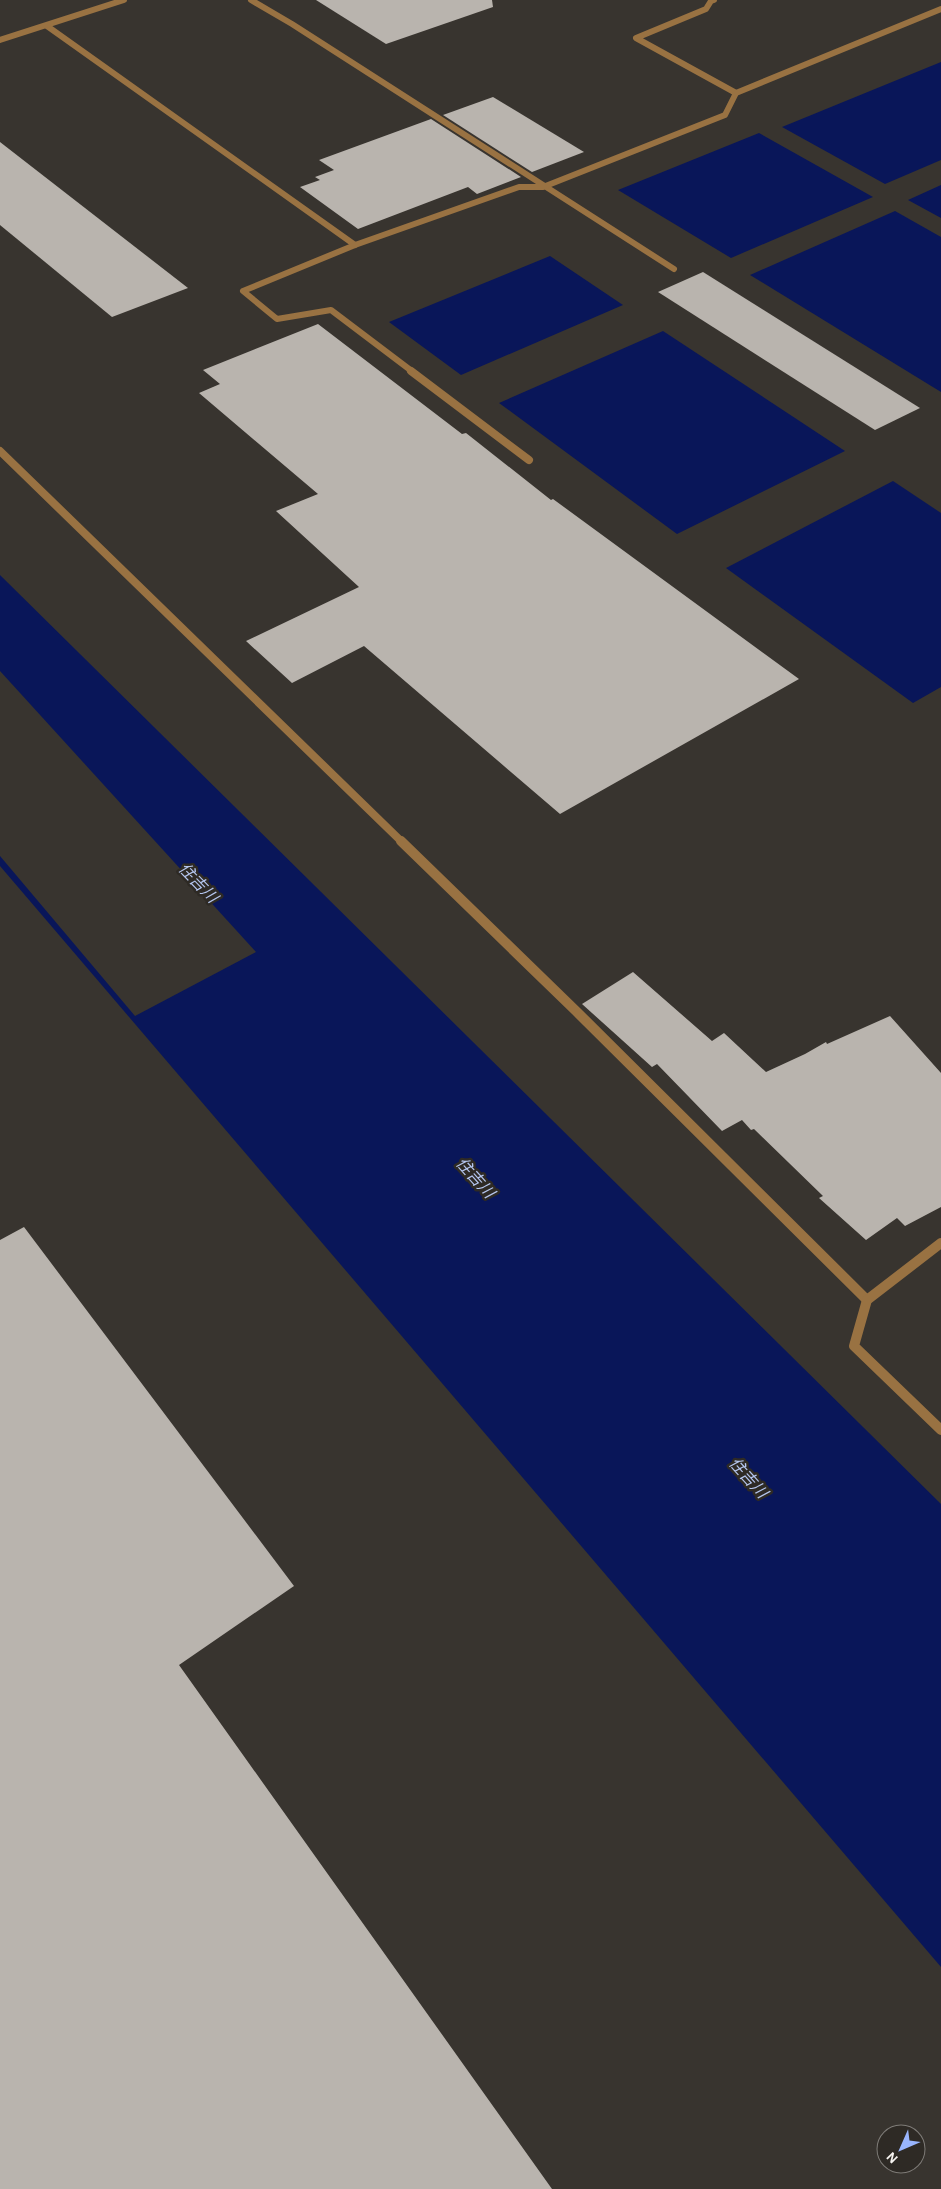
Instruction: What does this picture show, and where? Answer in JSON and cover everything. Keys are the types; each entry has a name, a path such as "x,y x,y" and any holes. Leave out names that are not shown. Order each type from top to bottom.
{"street":[{"path":"0,40 124,0"},
{"path":"252,0 316,39 543,187 674,269"},
{"path":"711,0 706,9 636,38 736,93"},
{"path":"529,460 331,310 278,319 242,291 355,245 519,187 543,187 726,115 736,93 941,9"},
{"path":"47,26 355,245"},
{"path":"0,451 576,1011 868,1300"},
{"path":"941,1243 868,1300 854,1346 941,1430"}],"water":[{"path":"941,62 941,160 885,184 782,127"},
{"path":"759,133 873,197 731,258 618,190"},
{"path":"941,185 941,218 908,200"},
{"path":"895,211 941,237 941,392 750,275"},
{"path":"550,256 623,305 461,375 389,322"},
{"path":"663,331 845,451 677,534 499,403"},
{"path":"893,481 941,513 941,687 913,703 726,568"},
{"name":"住吉川","path":"0,575 941,1504 941,1967 0,866"}],"pier":[{"path":"0,671 256,952 135,1016 0,856"}],"building":[{"path":"316,0 492,0 493,7 386,44"},
{"path":"493,97 584,152 532,172 443,115"},
{"path":"431,119 521,177 477,194 468,187 358,229 300,187 320,180 315,177 334,170 319,160"},
{"path":"0,142 188,288 112,317 0,225"},
{"path":"703,272 920,408 875,430 658,292"},
{"path":"318,324 462,434 466,433 551,500 553,499 799,679 560,814 364,646 292,683 246,641 359,587 276,511 318,494 199,393 220,384 203,370"},
{"path":"633,972 712,1041 724,1033 766,1072 826,1042 827,1044 890,1016 941,1073 941,1207 905,1226 897,1218 866,1240 819,1198 823,1196 754,1129 751,1130 742,1120 722,1131 657,1064 652,1067 582,1004"},
{"path":"24,1227 294,1586 179,1665 552,2189 0,2189 0,1240"}]}
